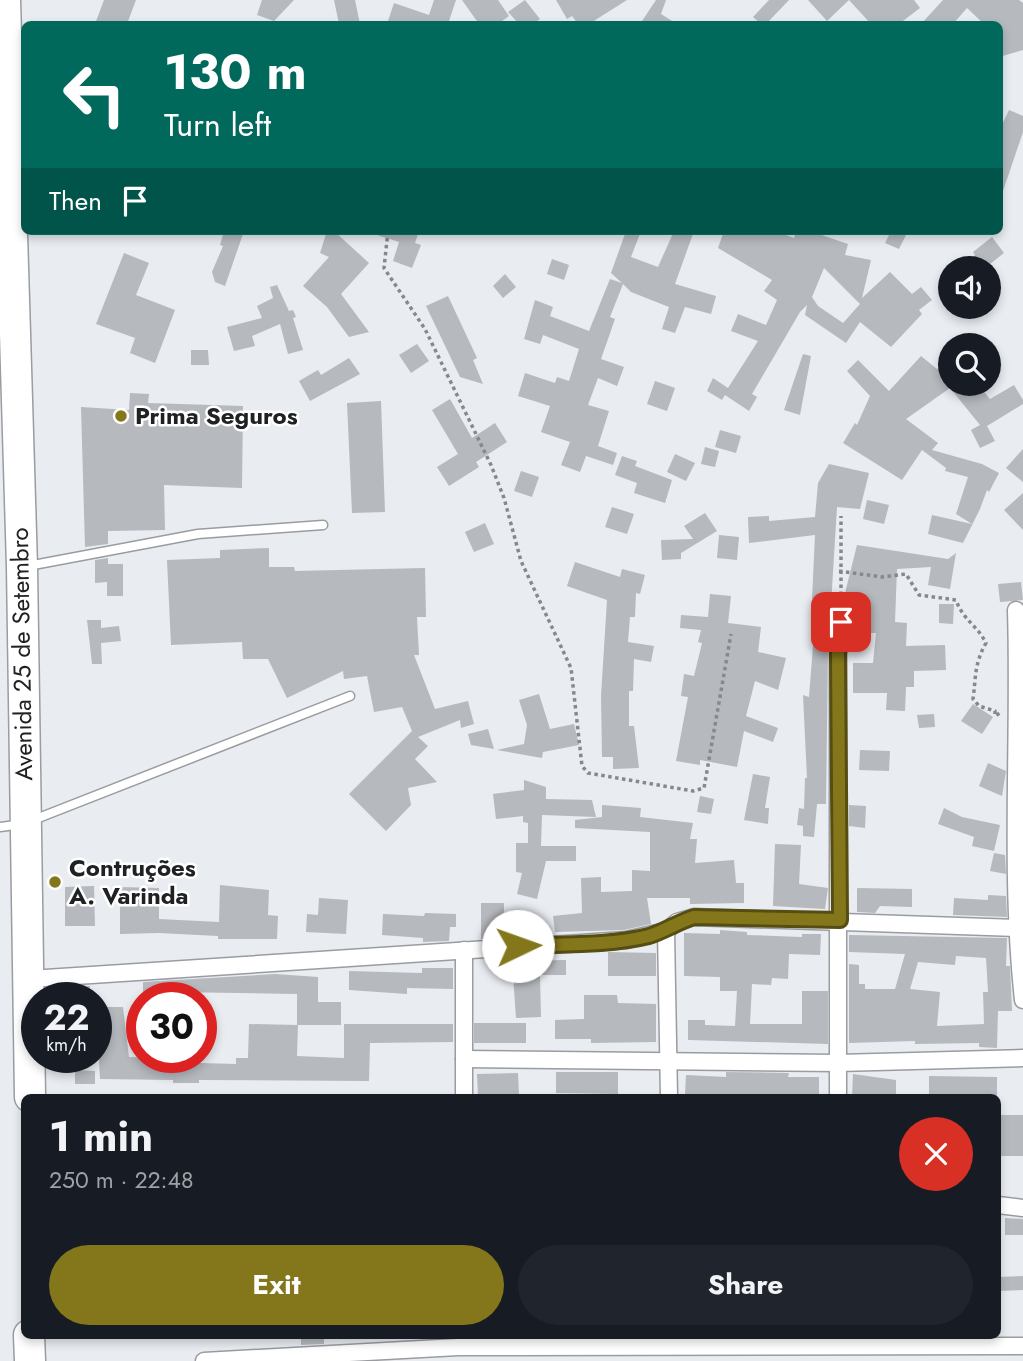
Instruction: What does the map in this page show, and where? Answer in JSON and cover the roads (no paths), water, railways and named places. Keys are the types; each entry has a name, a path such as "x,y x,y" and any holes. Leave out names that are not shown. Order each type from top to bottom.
{"highway":[{"name":"Avenida 25 de Setembro","path":"5,0 22,567 12,825 30,979 30,1094"},
{"path":"29,1339 30,1361"}],"street":[{"path":"1016,610 1017,928 1023,1000"},
{"path":"838,1094 838,654 841,622"},
{"path":"30,979 626,940 666,930 677,922 694,917 1017,928"},
{"path":"666,930 669,1094"},
{"path":"464,950 464,1094"},
{"path":"464,1059 838,1063 1023,1058"},
{"path":"1001,1205 1023,1208"},
{"path":"204,1361 457,1348 632,1355 839,1348 1023,1346"}],"lane":[{"path":"22,567 198,534 323,525"},
{"path":"12,825 350,696"}],"place":[{"name":"Prima Seguros","path":"121,416"},
{"name":"Contruções A. Varinda","path":"55,882"}]}
